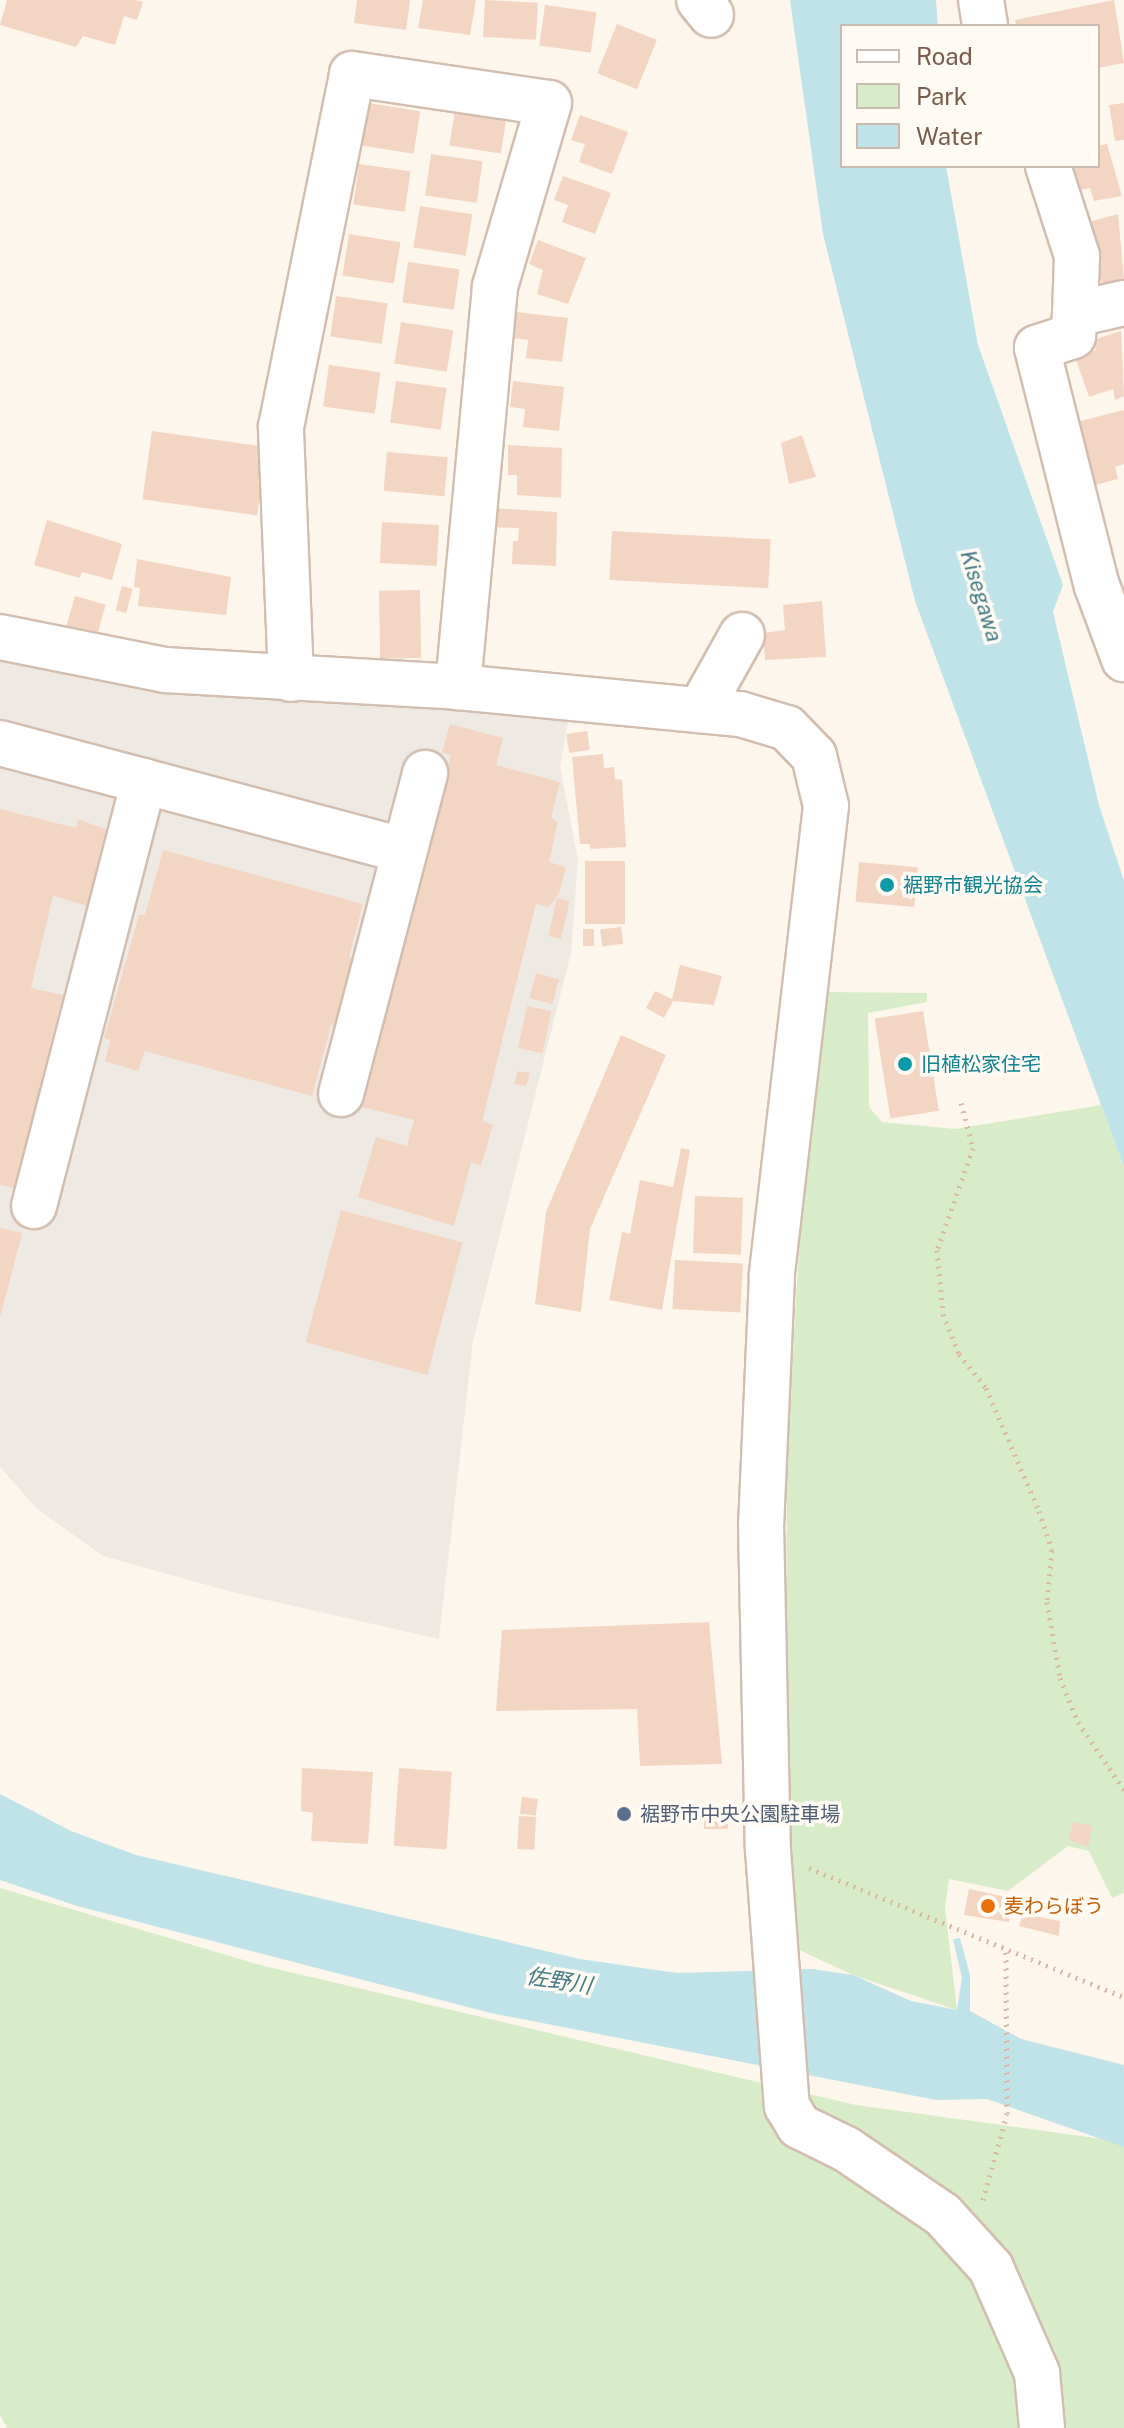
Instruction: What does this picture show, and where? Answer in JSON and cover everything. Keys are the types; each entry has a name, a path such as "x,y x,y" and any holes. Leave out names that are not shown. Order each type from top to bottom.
{"street":[{"path":"981,0 985,24"},
{"path":"291,679 281,427 352,74 549,103 495,287 458,687"},
{"path":"1049,168 1077,256 1075,314 1073,336 1037,348 1097,586 1124,659"},
{"path":"1075,314 1124,303"},
{"path":"700,710 742,635"},
{"path":"0,637 165,670 458,687 740,714 787,728 814,756 826,806 772,1276 761,1524 768,1850 773,1952 787,2106 799,2126 846,2149 962,2234 991,2268 1037,2373 1042,2428"},
{"path":"0,743 401,850"},
{"path":"341,1094 401,850 425,773"},
{"path":"34,1206 144,781"}],"path":[{"path":"961,1103 973,1148 937,1250 943,1314 959,1354 986,1388 1039,1511 1052,1550 1047,1602 1060,1678 1078,1722 1124,1790"},
{"path":"768,1850 1006,1952 1124,1997"},
{"path":"962,2234 983,2200 1007,2114 1009,2019 1006,1952"}],"shaded area":[{"path":"0,649 569,715 560,767 578,860 571,953 473,1341 439,1639 232,1592 103,1556 36,1508 0,1467"}],"green space":[{"path":"824,992 927,993 927,1002 868,1013 869,1107 882,1122 955,1129 1101,1105 1124,1167 1124,1893 1112,1898 1089,1851 1068,1846 1008,1891 949,1879 945,1908 957,2010 853,1975 784,1943 787,1454 806,1128"},
{"path":"0,1888 264,1966 856,2105 1124,2142 1124,2428 7,2428 0,2415"}],"water":[{"name":"Kisegawa","path":"790,0 936,0 938,24 840,24 840,168 946,168 978,345 1063,585 1053,612 1099,805 1124,881 1124,1167 915,601 823,234"},
{"name":"佐野川","path":"0,1794 71,1831 136,1855 580,1959 677,1973 812,1969 853,1975 911,2001 957,2010 962,1978 953,1939 960,1938 970,1975 970,2011 1021,2039 1124,2065 1124,2147 987,2099 936,2100 491,2013 77,1906 0,1880"}],"building":[{"path":"7,0 143,2 137,20 124,16 115,45 83,36 76,47 0,25"},
{"path":"357,0 410,0 406,30 354,23"},
{"path":"423,0 476,0 470,35 418,28"},
{"path":"485,0 538,3 536,40 483,37"},
{"path":"1114,0 1124,63 1100,68 1100,24 1016,24 1015,20"},
{"path":"545,5 596,12 591,53 539,46"},
{"path":"617,24 657,40 637,89 597,73"},
{"path":"368,103 420,111 414,154 361,145"},
{"path":"1124,103 1124,140 1115,141 1109,105"},
{"path":"456,104 507,112 501,154 449,145"},
{"path":"580,115 628,132 612,174 579,162 585,144 571,140"},
{"path":"1107,144 1122,196 1094,201 1090,188 1075,191 1070,168 1100,168 1100,146"},
{"path":"431,154 482,161 477,203 425,196"},
{"path":"359,164 410,171 405,212 353,205"},
{"path":"563,176 611,193 595,234 562,222 568,205 554,200"},
{"path":"420,206 472,214 466,256 413,247"},
{"path":"1118,214 1124,280 1103,287 1085,223"},
{"path":"349,234 400,242 394,284 342,275"},
{"path":"538,240 586,258 568,304 537,294 543,270 529,264"},
{"path":"408,262 459,269 454,310 402,303"},
{"path":"336,296 387,303 382,344 330,337"},
{"path":"516,312 568,318 562,362 526,358 528,340 513,338"},
{"path":"401,322 453,330 447,372 394,363"},
{"path":"1121,331 1124,396 1115,400 1113,389 1089,397 1075,357 1096,350 1093,340"},
{"path":"329,365 380,372 375,414 323,407"},
{"path":"396,381 447,388 441,430 390,423"},
{"path":"513,381 564,387 559,431 523,427 525,409 510,407"},
{"path":"1124,410 1124,464 1115,467 1118,479 1091,486 1076,422"},
{"path":"152,431 267,447 257,515 142,499"},
{"path":"802,435 816,477 789,484 781,443"},
{"path":"508,445 562,448 561,498 517,495 517,475 508,475"},
{"path":"387,452 448,457 444,496 384,491"},
{"path":"489,508 557,512 556,566 512,564 513,541 518,541 519,528 488,527"},
{"path":"47,520 122,544 112,580 82,572 80,578 34,565"},
{"path":"382,522 439,525 437,566 380,563"},
{"path":"612,531 771,539 768,588 609,580"},
{"path":"137,559 231,577 226,615 138,606 140,588 134,587"},
{"path":"122,586 133,589 126,613 116,610"},
{"path":"420,590 421,658 380,659 379,591"},
{"path":"75,596 106,605 97,635 66,626"},
{"path":"822,601 826,657 765,660 763,633 785,630 783,605"},
{"path":"450,724 503,738 496,765 560,782 551,818 558,822 549,862 566,867 559,893 549,907 536,904 482,1121 493,1125 481,1166 471,1162 454,1226 358,1197 376,1137 407,1146 414,1120 359,1106 377,1036 331,1025 312,1096 145,1051 138,1071 105,1061 110,1040 104,1038 139,915 145,915 163,850 363,904 349,957 375,965 381,1021 451,756 442,752"},
{"path":"587,731 590,750 569,753 566,734"},
{"path":"603,754 604,768 614,767 615,779 622,780 626,847 591,849 589,844 580,844 572,757"},
{"path":"0,809 76,828 78,819 110,831 92,907 53,896 31,988 63,995 14,1188 0,1185"},
{"path":"585,861 625,861 625,924 585,924"},
{"name":"裾野市観光協会","path":"859,862 918,867 914,907 856,902"},
{"path":"557,898 570,901 561,939 548,936"},
{"path":"621,927 623,944 602,946 600,930"},
{"path":"583,929 594,929 594,946 583,946"},
{"path":"680,965 722,976 714,1005 673,1001 664,1018 646,1008 655,991 672,999"},
{"path":"536,973 559,979 552,1004 529,998"},
{"path":"527,1006 551,1011 543,1053 518,1048"},
{"name":"旧植松家住宅","path":"923,1011 939,1111 890,1118 875,1019"},
{"path":"621,1035 666,1055 590,1229 581,1312 535,1304 546,1212"},
{"path":"518,1071 530,1073 526,1086 514,1084"},
{"path":"681,1148 690,1150 662,1310 609,1300 622,1232 630,1234 640,1180 673,1187"},
{"path":"695,1196 743,1198 741,1255 693,1253"},
{"path":"341,1210 463,1243 427,1375 306,1342"},
{"path":"0,1228 22,1233 1,1315 0,1314"},
{"path":"675,1260 743,1264 740,1312 672,1309"},
{"path":"709,1622 722,1764 640,1766 637,1709 496,1711 502,1630"},
{"path":"302,1768 373,1772 368,1844 311,1841 313,1813 301,1811"},
{"path":"399,1768 452,1772 446,1850 394,1846"},
{"path":"522,1797 538,1799 536,1816 520,1814"},
{"path":"519,1816 536,1817 534,1850 517,1849"},
{"path":"704,1816 728,1816 728,1829 704,1829"},
{"path":"1073,1822 1092,1826 1088,1847 1069,1840"},
{"name":"麦わらぼう","path":"969,1889 1011,1898 1009,1922 964,1915"},
{"path":"1023,1914 1060,1921 1059,1936 1019,1926"}],"place":[{"name":"裾野市観光協会","path":"887,885"},
{"name":"旧植松家住宅","path":"905,1064"},
{"name":"裾野市中央公園駐車場","path":"624,1814"},
{"name":"麦わらぼう","path":"988,1906"}]}
